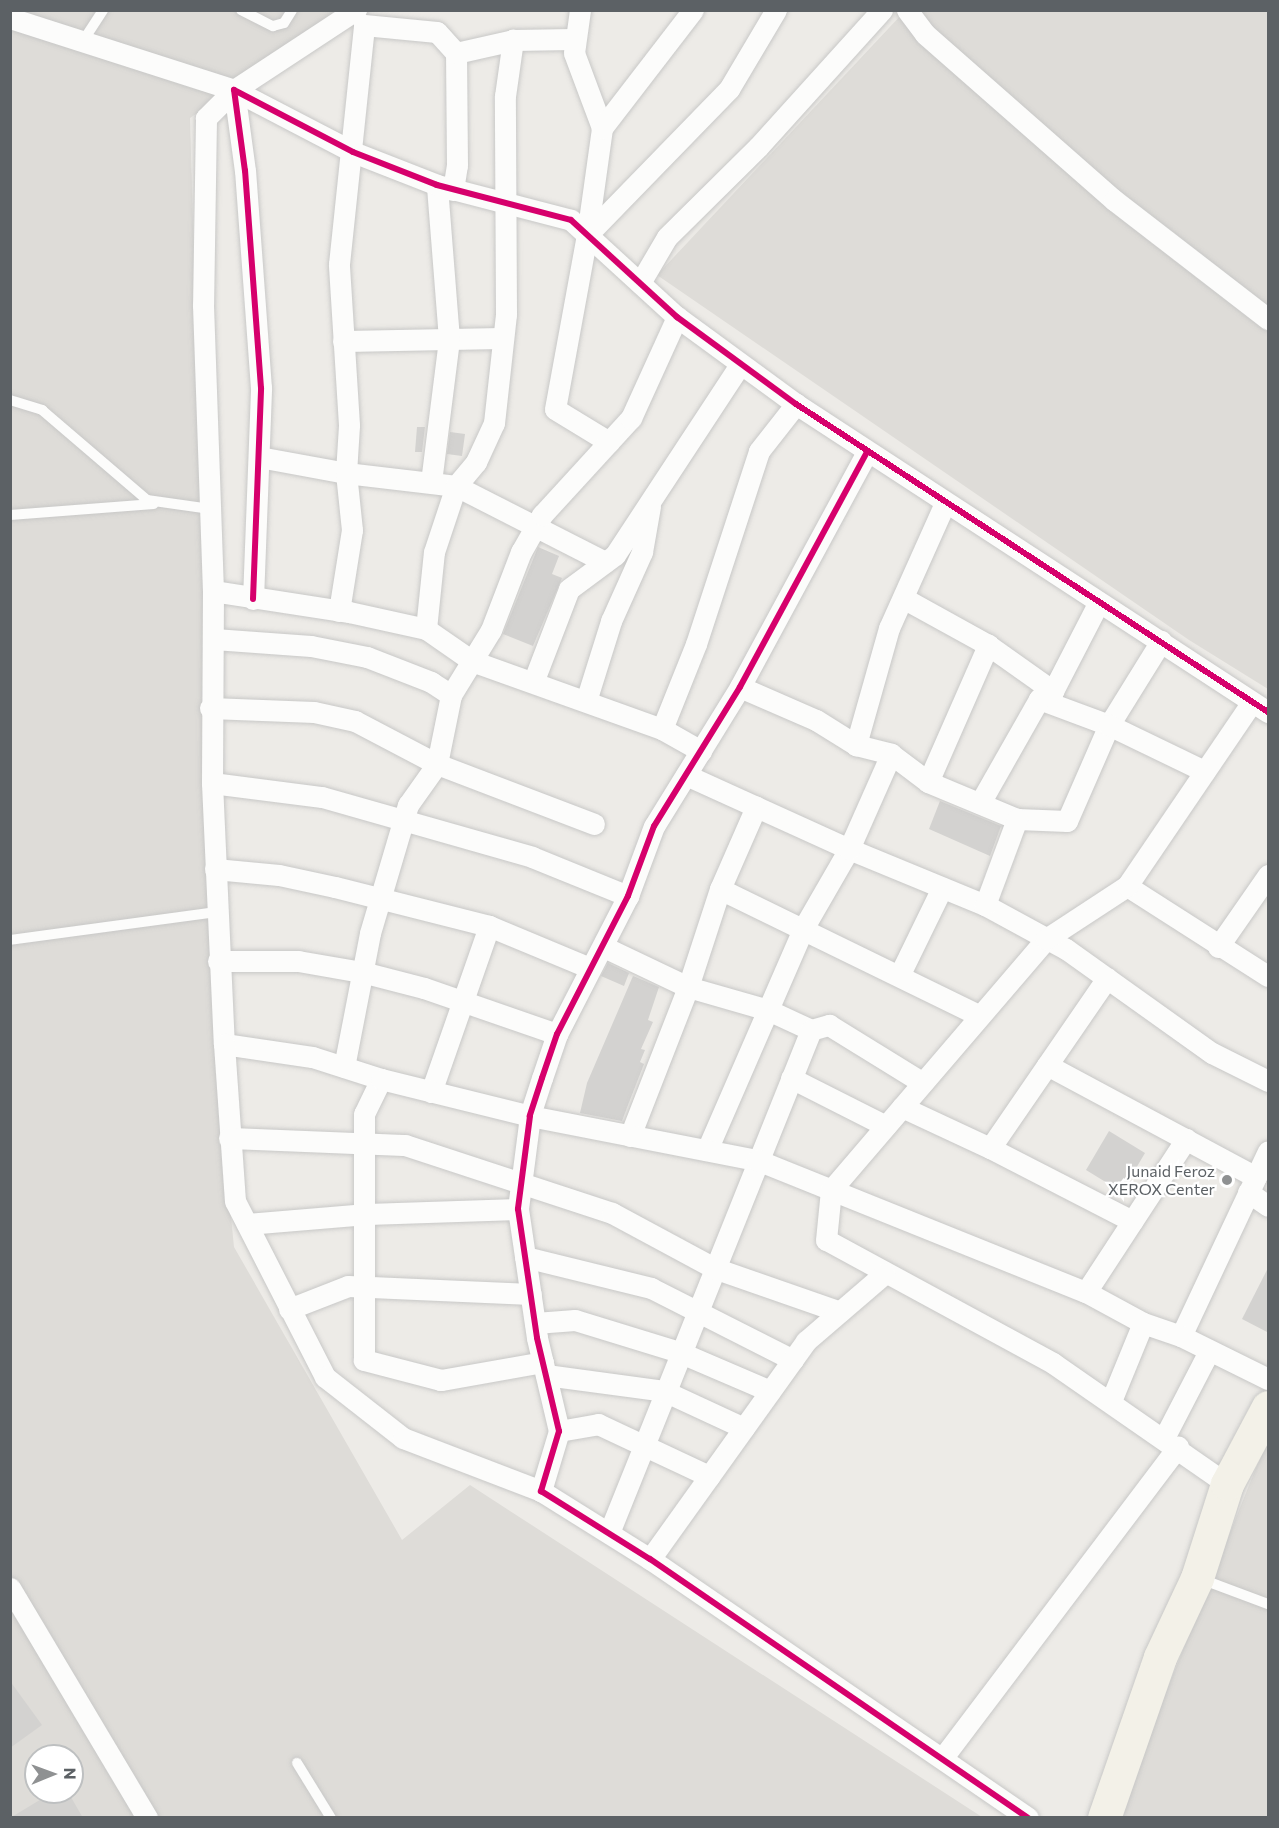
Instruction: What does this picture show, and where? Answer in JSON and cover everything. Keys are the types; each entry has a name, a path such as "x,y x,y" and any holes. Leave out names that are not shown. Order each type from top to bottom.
{"main road":[{"path":"1104,1818 1160,1658 1197,1578 1227,1484 1269,1407"}],"street":[{"path":"356,10 234,90 206,118 203,305 214,639 210,708 212,783 218,961 235,1200 325,1377 403,1438 541,1491 650,1559 944,1756 1028,1818"},
{"path":"580,10 573,39 574,54 602,128 587,235 555,409 609,442"},
{"path":"602,128 693,10"},
{"path":"587,235 729,89 776,10"},
{"path":"640,283 667,237 758,147 882,10"},
{"path":"907,10 925,34 1114,200 1269,319"},
{"path":"10,18 234,90 353,152 445,187 570,220 677,317 796,404 1098,604 1161,641 1260,707 1204,771 1127,886 1046,939 831,1190 826,1240 884,1274 1053,1363 1111,1401 1227,1484"},
{"path":"339,611 352,530 346,473 349,425 339,264 353,152 364,25 437,32 456,53 457,165 445,187 449,339 431,482"},
{"path":"456,53 513,40 573,39"},
{"path":"426,630 434,552 456,486 476,462 494,423 503,338 505,96 513,40"},
{"path":"234,90 245,171 261,388 253,598"},
{"path":"344,1067 362,972 380,901 408,805 437,764 451,694 491,630 520,552 536,525 631,418 677,317"},
{"path":"343,341 503,338"},
{"path":"534,680 569,589 615,555 652,495 741,365"},
{"path":"662,729 696,644 759,451 796,404"},
{"path":"541,1491 559,1431 535,1323 518,1209 523,1186 530,1116 556,1034 590,968 603,948 628,896 654,826 740,687 867,452"},
{"path":"259,457 346,473 456,486 605,562"},
{"path":"586,701 611,621 642,552 652,495"},
{"path":"856,745 889,628 945,503"},
{"path":"213,591 339,611 426,630 472,660 534,680 662,729 701,751"},
{"path":"903,598 988,645 1046,695 1204,771"},
{"path":"980,803 1098,604"},
{"path":"214,639 311,646 367,657 431,682 451,694"},
{"path":"740,687 816,720 856,745 891,754 928,782 1017,819 1067,821 1109,724 1161,641"},
{"path":"928,782 988,645"},
{"path":"210,708 314,712 355,721 437,764 594,824"},
{"path":"707,1150 804,927 849,849 891,754"},
{"path":"686,776 849,849 985,905 1046,939 1107,978 1212,1053 1269,1082"},
{"path":"212,783 322,797 403,822 532,856 628,896"},
{"path":"630,1136 688,987 720,889 756,807"},
{"path":"985,905 1017,819"},
{"path":"215,869 279,875 489,926 590,968"},
{"path":"1218,947 1269,875"},
{"path":"1127,886 1218,947 1269,976"},
{"path":"900,974 942,888"},
{"path":"720,889 804,927 980,1016"},
{"path":"431,1092 489,926"},
{"path":"603,948 688,987 768,1010 811,1030 829,1025 923,1083"},
{"path":"218,961 298,961 362,972 461,1001 556,1034"},
{"path":"990,1148 1107,978"},
{"path":"609,1533 679,1352 811,1030"},
{"path":"224,1044 312,1057 381,1079 530,1116 757,1160 1086,1292 1143,1323 1181,1336 1208,1353 1269,1379"},
{"path":"1047,1065 1186,1139 1252,1184 1269,1206"},
{"path":"791,1078 886,1126"},
{"path":"381,1079 364,1114 367,1214 364,1360 441,1380 544,1369 664,1391 744,1428"},
{"path":"903,1107 990,1148 1132,1221"},
{"path":"230,1138 405,1145 523,1186 612,1213 714,1268 840,1312"},
{"path":"1086,1292 1186,1139"},
{"path":"1181,1336 1269,1151"},
{"path":"247,1224 367,1214 518,1209"},
{"path":"525,1257 651,1288 793,1360"},
{"path":"650,1559 806,1341 884,1274"},
{"path":"289,1309 348,1286 420,1286 531,1294"},
{"path":"535,1323 574,1320 679,1352 770,1391"},
{"path":"1111,1401 1143,1323"},
{"path":"944,1756 1171,1443 1208,1353"},
{"path":"559,1431 598,1424 709,1476"},
{"path":"10,1588 147,1818"}],"lane":[{"path":"83,41 103,10"},
{"path":"241,10 273,26 284,22 292,10"},
{"path":"10,400 42,410 129,488 155,504"},
{"path":"10,515 155,504 210,509"},
{"path":"10,940 217,912"},
{"path":"1197,1578 1269,1604"},
{"path":"297,1763 331,1818"}],"shaded area":[{"path":"11,11 345,11 190,118 217,1076 234,1247 402,1540 470,1485 982,1817 11,1818"},
{"path":"901,11 1268,11 1268,689 1189,640 657,275 903,13"},
{"path":"1268,1438 1268,1817 1116,1817"}],"building":[{"path":"417,427 425,427 422,452 415,452"},
{"path":"450,432 465,434 462,456 447,454"},
{"path":"538,547 559,556 552,574 562,578 533,646 503,634"},
{"path":"940,801 1001,826 990,856 929,829"},
{"path":"608,963 629,973 624,986 601,976"},
{"path":"633,976 659,987 648,1020 653,1022 641,1049 645,1050 640,1062 644,1064 622,1121 580,1113 587,1083"},
{"path":"1109,1131 1145,1153 1122,1192 1086,1170"},
{"path":"1269,1266 1269,1333 1242,1319"},
{"path":"10,1681 42,1725 10,1748"},
{"path":"33,1804 75,1804 83,1818 10,1818"}],"cycle path":[{"path":"253,599 261,388 245,171 234,90 353,152 437,185 571,220 677,317 796,404 1268,712"},
{"path":"867,452 740,687 654,826 628,896 557,1034 530,1116 518,1209 537,1338 559,1431 541,1491 650,1559 1028,1818"}],"place":[{"name":"Junaid Feroz XEROX Center","path":"1227,1180"}]}
